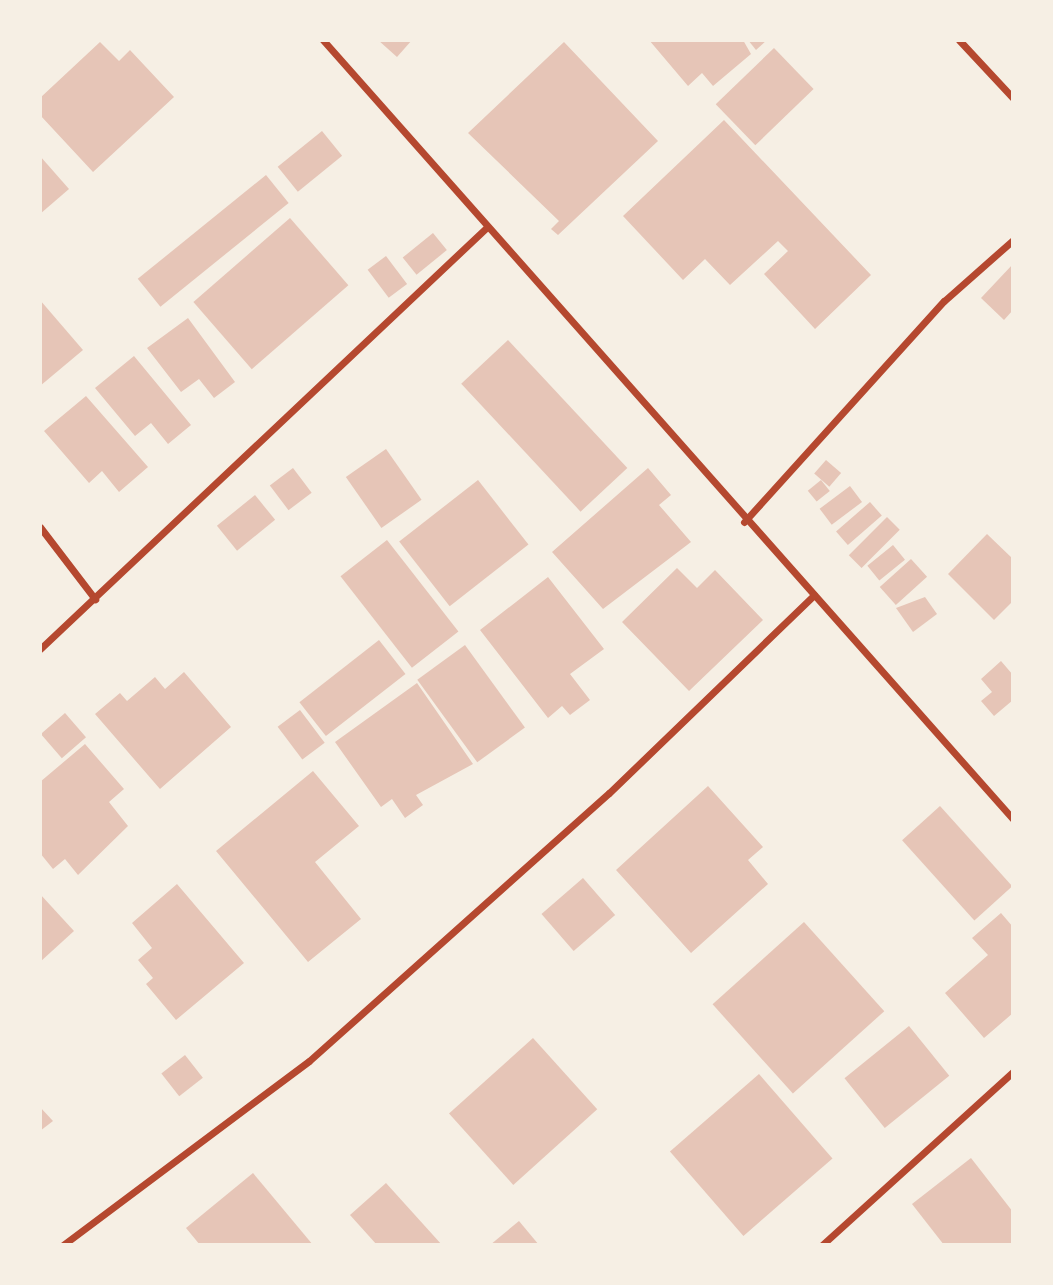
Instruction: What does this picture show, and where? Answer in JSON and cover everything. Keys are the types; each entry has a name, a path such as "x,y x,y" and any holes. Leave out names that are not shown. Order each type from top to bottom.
{"street":[{"path":"324,40 744,522 814,595 1013,819"},
{"path":"959,40 1013,98"},
{"path":"40,649 486,228"},
{"path":"744,522 944,301 1013,240"},
{"path":"40,527 95,599"},
{"path":"63,1245 309,1061 609,793 814,595"},
{"path":"822,1245 1013,1072"}],"building":[{"path":"378,40 412,40 397,57"},
{"path":"649,40 743,40 751,54 713,86 702,73 688,86"},
{"path":"748,40 767,40 756,50"},
{"path":"100,42 119,61 130,50 174,97 93,172 40,115 40,98"},
{"path":"564,42 658,141 558,235 551,229 559,221 468,133"},
{"path":"774,48 814,89 755,145 716,104"},
{"path":"724,120 871,275 815,329 764,274 788,251 778,241 730,285 705,259 683,280 623,216"},
{"path":"322,131 342,156 298,192 278,167"},
{"path":"40,156 69,189 40,214"},
{"path":"266,175 289,203 160,307 138,279"},
{"path":"290,218 348,285 252,369 193,302"},
{"path":"433,233 447,250 417,275 403,258"},
{"path":"386,256 407,284 389,298 368,270"},
{"path":"1013,264 1013,310 1004,320 981,298"},
{"path":"40,300 83,350 40,386"},
{"path":"188,318 235,382 214,398 199,379 181,392 147,348"},
{"path":"508,340 627,468 581,512 461,384"},
{"path":"134,356 191,425 168,444 151,423 135,436 95,388"},
{"path":"86,396 148,467 119,492 102,471 89,483 44,431"},
{"path":"386,449 422,500 381,528 346,477"},
{"path":"826,460 841,473 829,487 814,474"},
{"path":"293,468 312,493 288,510 270,485"},
{"path":"648,468 671,495 659,505 691,542 603,609 552,552"},
{"path":"478,480 528,545 450,606 399,542"},
{"path":"821,480 830,491 817,502 808,491"},
{"path":"850,486 862,502 832,525 820,509"},
{"path":"255,495 275,520 237,551 217,526"},
{"path":"870,502 882,516 848,545 836,532"},
{"path":"887,517 900,530 862,568 849,555"},
{"path":"987,534 1013,559 1013,601 994,620 948,574"},
{"path":"387,540 458,631 412,668 341,576"},
{"path":"893,545 905,560 879,581 867,566"},
{"path":"911,559 927,577 896,605 880,587"},
{"path":"677,568 697,588 715,570 763,620 689,691 622,622"},
{"path":"548,577 604,649 570,674 590,700 570,715 562,706 548,718 480,630"},
{"path":"925,597 937,614 913,632 896,608"},
{"path":"379,640 405,674 326,736 299,702"},
{"path":"465,645 525,728 477,762 417,680"},
{"path":"1001,661 1013,675 1013,700 994,716 981,701 992,692 981,679"},
{"path":"184,672 231,727 160,789 95,714 120,693 127,701 155,677 165,689"},
{"path":"417,683 473,764 416,795 423,805 405,818 392,799 381,807 335,742"},
{"path":"300,710 325,743 302,760 278,727"},
{"path":"65,713 86,737 62,758 41,734"},
{"path":"85,744 124,789 109,802 128,826 78,875 65,859 53,869 40,853 40,782"},
{"path":"313,771 359,826 315,862 361,919 308,962 216,851"},
{"path":"708,786 763,847 748,860 768,884 691,953 616,870"},
{"path":"940,806 1012,886 974,920 902,840"},
{"path":"583,878 615,915 574,951 541,914"},
{"path":"177,884 244,963 176,1020 146,984 153,978 138,960 152,948 132,923"},
{"path":"40,894 74,931 40,962"},
{"path":"1001,913 1013,927 1013,1013 984,1038 945,993 988,955 972,938"},
{"path":"804,922 884,1011 793,1093 713,1004"},
{"path":"909,1026 949,1076 885,1128 844,1078"},
{"path":"533,1038 597,1109 513,1185 449,1114"},
{"path":"185,1055 203,1078 179,1096 161,1073"},
{"path":"759,1074 832,1159 743,1236 670,1151"},
{"path":"40,1107 53,1121 40,1131"},
{"path":"971,1158 1013,1212 1013,1245 944,1245 912,1204"},
{"path":"253,1173 313,1245 200,1245 186,1228"},
{"path":"386,1183 442,1245 377,1245 350,1215"},
{"path":"519,1221 539,1245 490,1245"}]}
